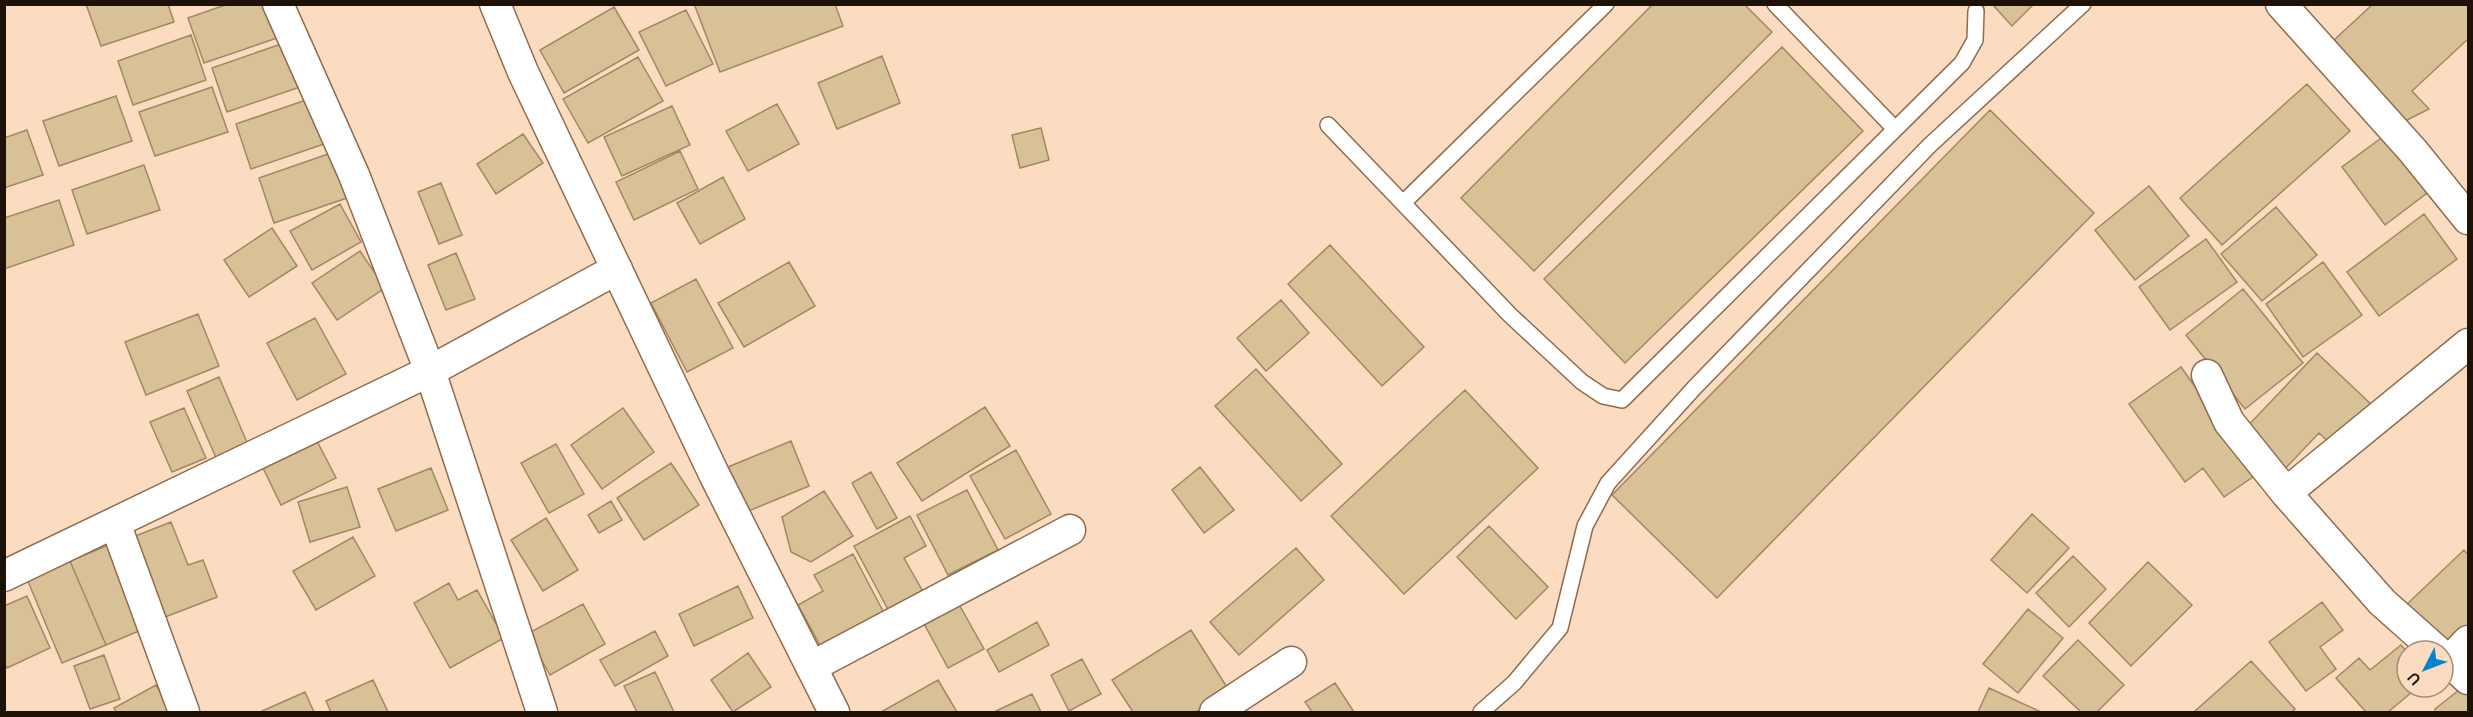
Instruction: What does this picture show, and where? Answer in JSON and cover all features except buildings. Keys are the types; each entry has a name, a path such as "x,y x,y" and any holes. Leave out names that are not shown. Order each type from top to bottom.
{"street":[{"path":"278,4 354,175 430,371 542,712"},
{"path":"495,4 524,72 714,474 834,712"},
{"path":"2282,4 2413,151 2469,219"},
{"path":"4,576 430,371 617,269"},
{"path":"2286,493 2469,344"},
{"path":"2206,375 2229,422 2286,493 2382,602 2429,639"},
{"path":"116,523 184,712"},
{"path":"811,667 1070,530"},
{"path":"1215,712 1291,662"}],"lane":[{"path":"1403,203 1606,4"},
{"path":"1775,4 1895,129"},
{"path":"1481,712 1514,683 1560,628 1585,526 1608,483 1695,387 1930,145 2083,4"},
{"path":"1328,125 1510,315 1582,382 1603,396 1622,400 1962,63 1975,40 1976,11"}]}
